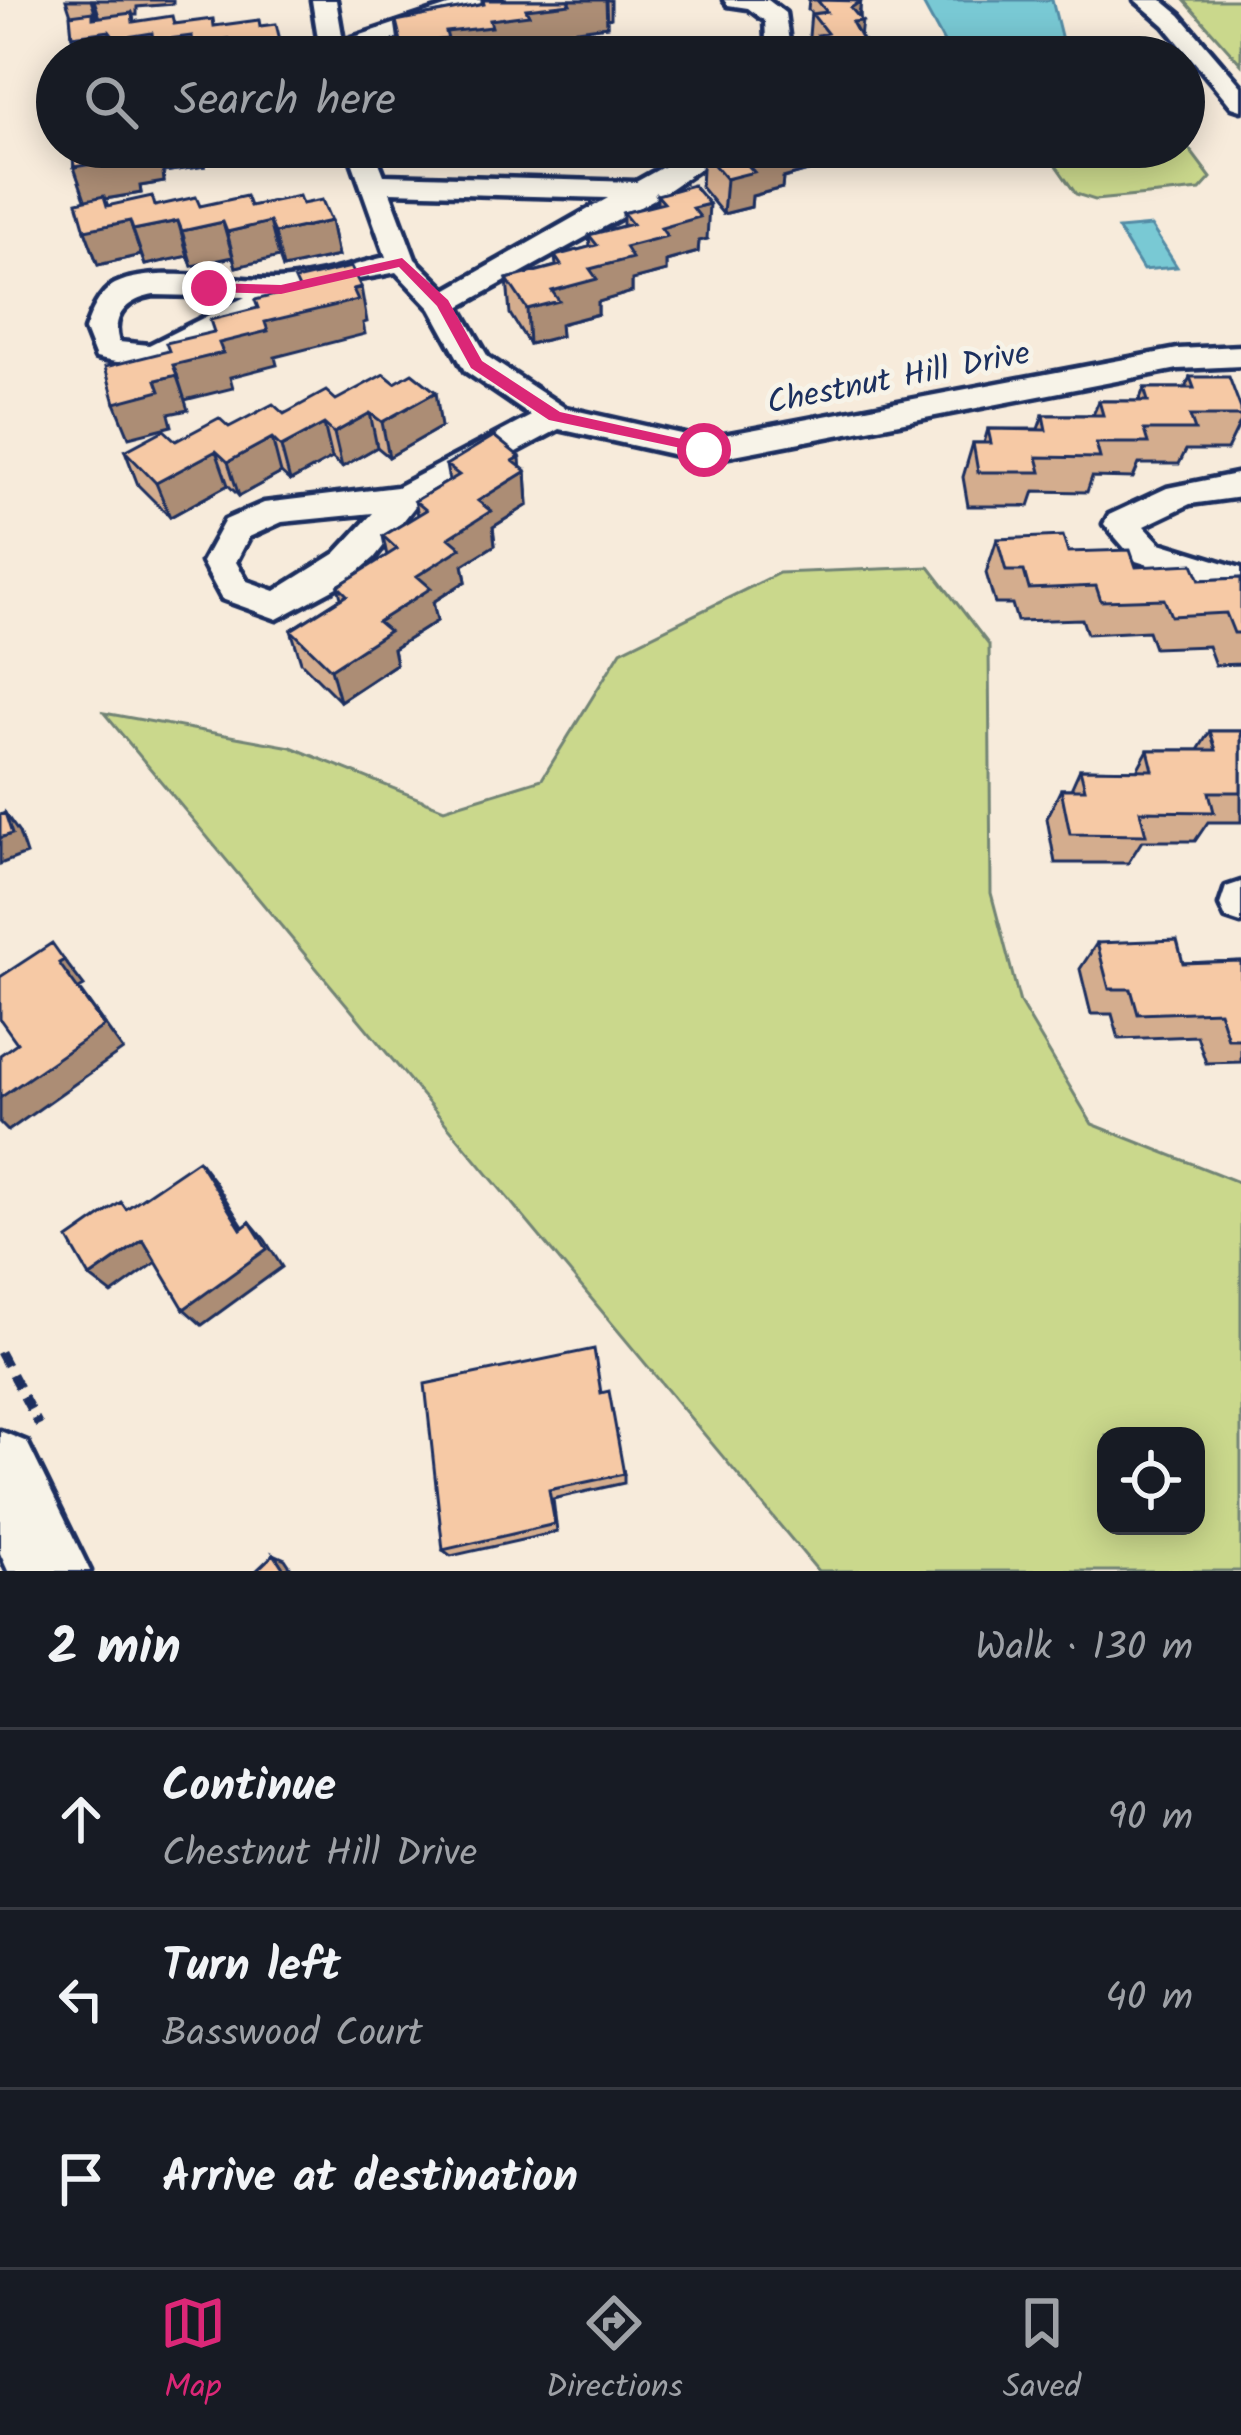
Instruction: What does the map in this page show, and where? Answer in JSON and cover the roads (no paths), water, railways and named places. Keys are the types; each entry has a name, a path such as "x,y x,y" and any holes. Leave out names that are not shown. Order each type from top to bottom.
{"street":[{"path":"324,0 330,36"},
{"path":"387,36 489,0"},
{"path":"736,0 754,1 777,18 778,36"},
{"path":"1147,0 1185,36"},
{"path":"1205,59 1241,102"},
{"name":"Chestnut Hill Drive","path":"368,168 402,262 443,304 476,364 555,417 704,450 1178,359 1241,356"},
{"path":"443,304 685,168"},
{"path":"373,183 648,191"},
{"path":"281,289 216,327 152,355 107,351 100,330 108,308 124,291 154,286 281,289 402,262"},
{"path":"403,498 356,560 322,585 277,606 234,590 219,562 236,529 275,511 403,498 555,417"},
{"path":"1241,485 1196,487 1157,502 1121,524 1148,552 1241,581"},
{"path":"22,1452 50,1571"}],"water":[{"path":"921,0 1052,0 1061,36 941,36"},
{"path":"1151,226 1177,267 1143,270 1118,229"}]}
